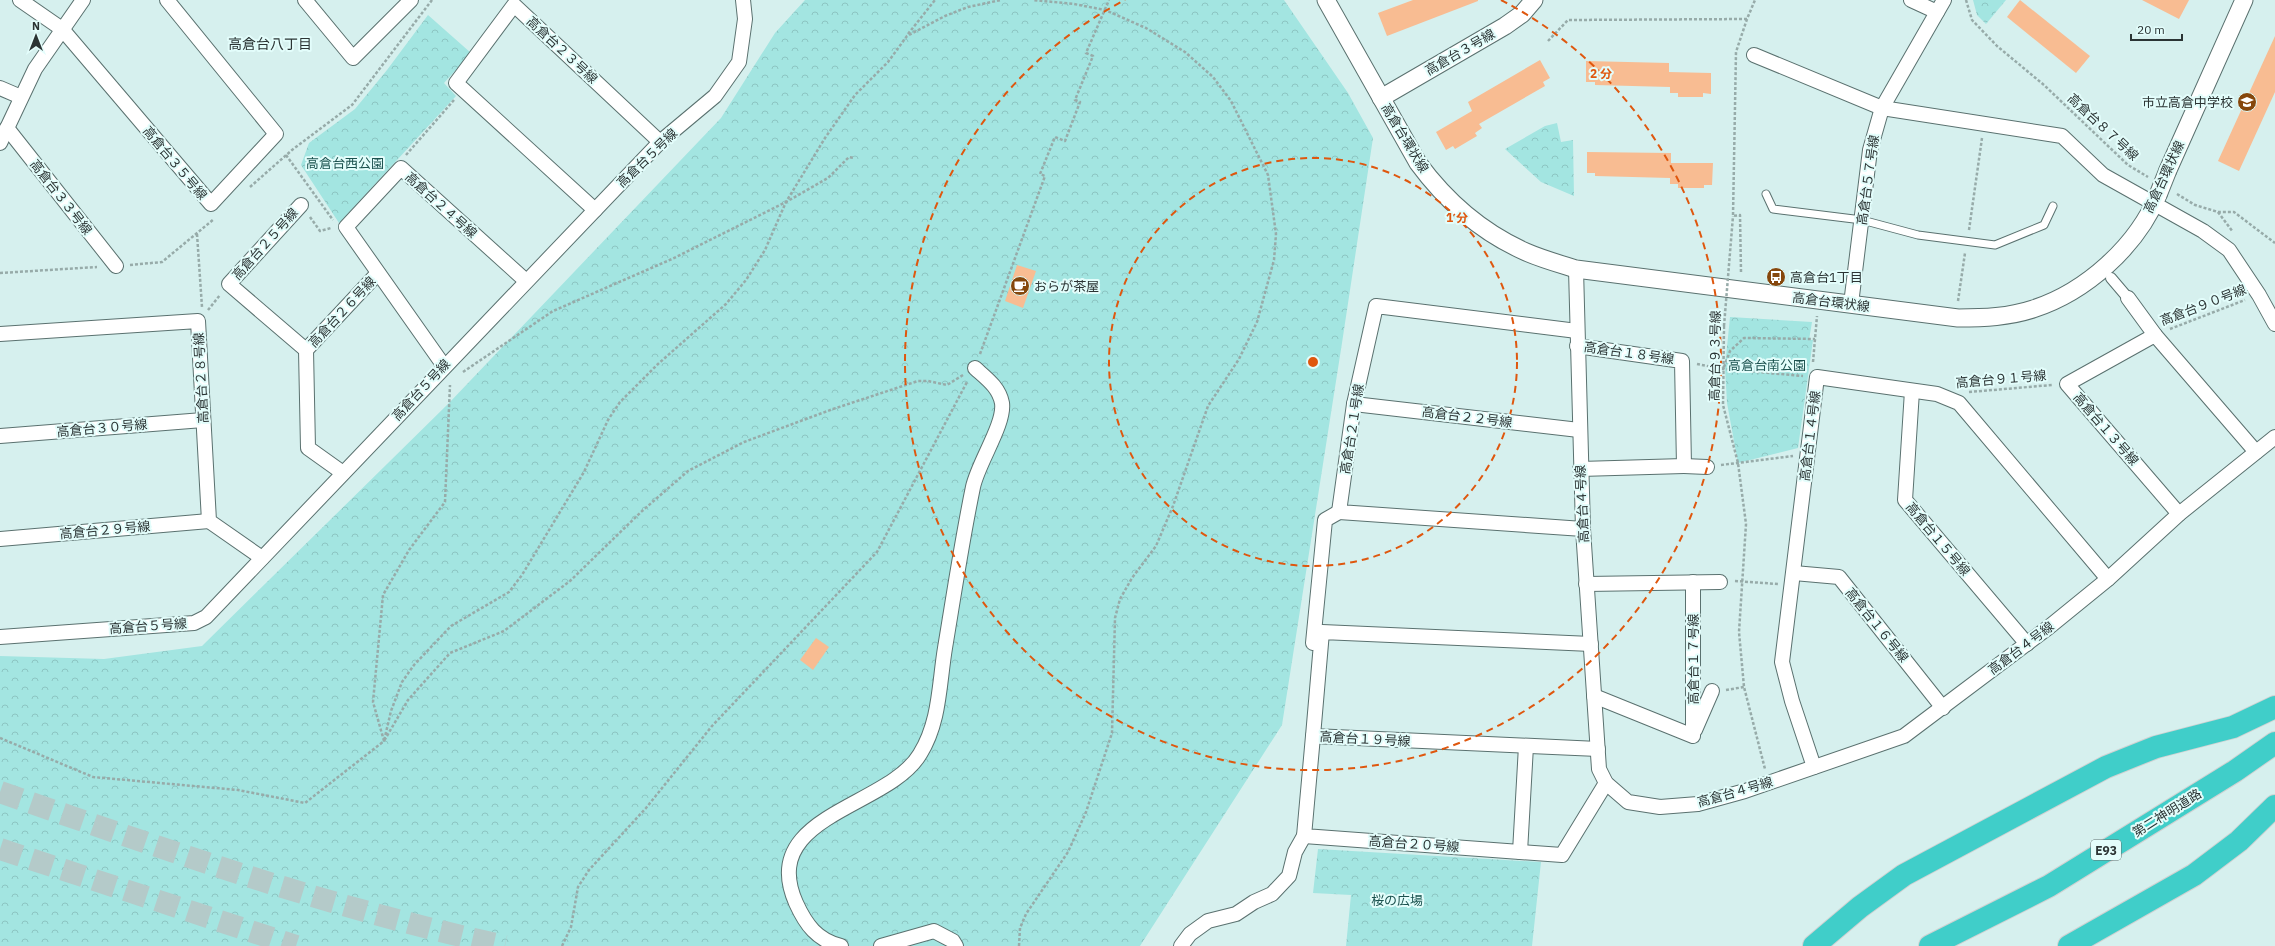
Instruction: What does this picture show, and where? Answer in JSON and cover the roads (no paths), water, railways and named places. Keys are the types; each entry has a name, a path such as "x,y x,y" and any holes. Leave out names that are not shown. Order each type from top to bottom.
{"highway":[{"path":"1814,946 1860,907 1904,875 2106,767 2156,748 2213,734 2233,727 2275,707"},
{"name":"第二神明道路","path":"1930,946 2049,886 2235,771 2275,743"},
{"path":"2069,946 2212,863 2239,841 2275,806"}],"street":[{"name":"高倉台３５号線","path":"20,0 62,29 211,204 276,134 167,0"},
{"path":"0,143 35,70 83,0"},
{"path":"304,0 353,58 411,0"},
{"name":"高倉台５号線","path":"0,636 194,623 206,617 444,366 660,142 715,96 739,62 745,18 743,0"},
{"name":"高倉台環状線","path":"1326,0 1418,163 1456,206 1483,228 1527,253 1576,269 1958,318 1994,318 2034,309 2068,292 2098,273 2136,232 2168,170 2244,0"},
{"name":"高倉台３号線","path":"1381,98 1505,26 1522,14 1534,0"},
{"path":"1911,0 1940,6"},
{"name":"高倉台２３号線","path":"594,210 456,83 514,5 660,142"},
{"name":"高倉台５７号線","path":"1851,304 1870,150 1882,108 1940,6"},
{"path":"1754,55 1882,108 2062,136 2103,175 2156,193 2229,250 2259,294 2275,324"},
{"path":"0,88 21,97"},
{"name":"高倉台３３号線","path":"7,128 116,266"},
{"name":"高倉台２４号線","path":"444,366 346,227 401,168 526,281"},
{"name":"高倉台２５号線","path":"301,205 229,284 306,350"},
{"name":"高倉台４号線","path":"1576,269 1580,470 1586,584 1598,749 1600,769 1606,783 1628,802 1660,808 1698,804 1769,783 1904,736 2027,644 2108,579 2179,514 2275,437"},
{"name":"高倉台２６号線","path":"306,350 378,273"},
{"path":"2111,278 2128,298 2155,335 2256,452"},
{"name":"高倉台２１号線","path":"1339,512 1354,404 1376,306 1577,331"},
{"name":"高倉台２８号線","path":"0,334 198,321 210,521"},
{"name":"高倉台１３号線","path":"2155,335 2067,384 2179,514"},
{"name":"高倉台１８号線","path":"1577,346 1682,361 1684,466"},
{"path":"306,350 308,448 343,473"},
{"path":"841,946 826,942 803,918 789,882 791,864 798,843 829,816 874,792 906,772 919,756 932,732 939,703 955,584 973,487 978,469 1000,422 1002,403 996,387 975,368"},
{"name":"高倉台１４号線","path":"1814,767 1792,701 1782,662 1818,377 1937,394 1959,403 2108,579"},
{"name":"高倉台１５号線","path":"1912,391 1904,500 2027,644"},
{"name":"高倉台２２号線","path":"1354,404 1579,430"},
{"name":"高倉台３０号線","path":"0,436 203,420"},
{"path":"1580,470 1684,466 1707,467"},
{"path":"1319,664 1310,664 1325,520 1339,512 1583,529"},
{"path":"210,521 262,558"},
{"name":"高倉台２９号線","path":"0,539 210,521"},
{"name":"高倉台１６号線","path":"1793,579 1839,577 1943,708"},
{"name":"高倉台１７号線","path":"1693,582 1693,736"},
{"path":"1586,584 1720,582"},
{"name":"高倉台１９号線","path":"1591,644 1322,632 1313,736 1598,749"},
{"name":"高倉台１７号線","path":"1693,736 1712,691"},
{"path":"1594,696 1693,736"},
{"path":"1181,946 1190,934 1208,921 1236,914 1254,902 1272,894 1289,876 1295,852 1304,836 1313,736"},
{"path":"1520,852 1526,746"},
{"name":"高倉台２０号線","path":"1304,836 1562,855 1606,783"},
{"path":"880,946 934,932 953,941 956,946"}],"lane":[{"path":"1766,194 1773,209 1862,220 1918,234 1995,245 2044,225 2053,206"}],"tunnel":[{"path":"0,792 250,877 377,914 505,946"},
{"path":"0,849 296,946"}],"place":[{"name":"市立高倉中学校","path":"2247,102"},
{"name":"高倉台1丁目","path":"1776,277"},
{"name":"おらが茶屋","path":"1020,286"}],"district":[{"name":"高倉台八丁目","path":"270,44"}],"park label":[{"name":"高倉台西公園","path":"345,163"},
{"name":"高倉台南公園","path":"1767,365"},
{"name":"桜の広場","path":"1397,900"}]}
